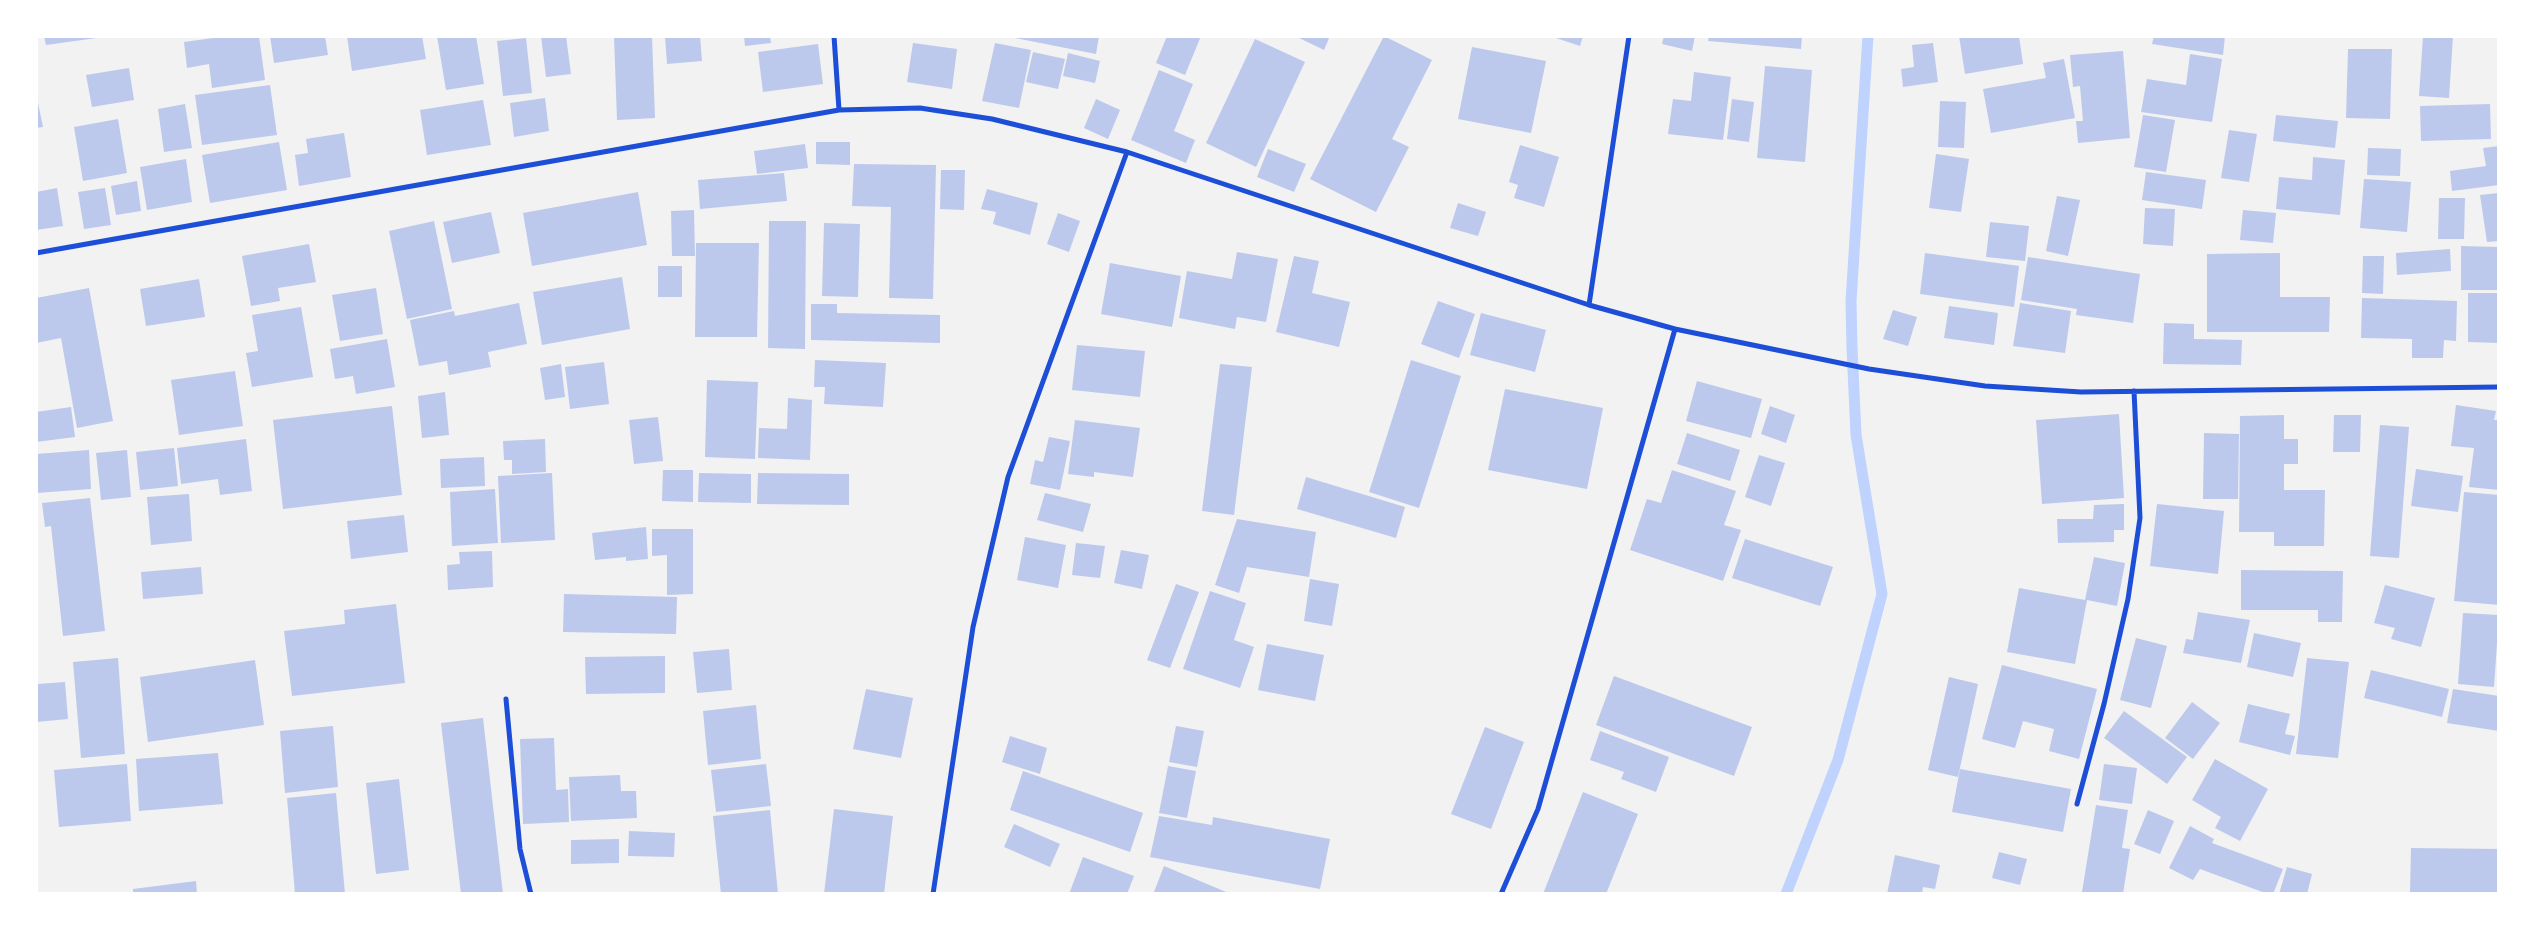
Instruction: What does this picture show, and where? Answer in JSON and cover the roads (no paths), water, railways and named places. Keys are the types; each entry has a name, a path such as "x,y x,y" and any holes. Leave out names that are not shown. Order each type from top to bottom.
{"street":[{"path":"834,36 839,110"},
{"path":"1589,305 1630,36"},
{"path":"36,253 839,110 929,109 992,119 1127,152 1589,305 1676,329 1869,370 1985,386 2081,392 2499,386"},
{"path":"933,894 973,627 1008,478 1127,152"},
{"path":"1501,894 1538,809 1676,329"},
{"path":"2077,804 2104,704 2128,599 2140,518 2134,392"},
{"path":"506,699 520,848 531,894"}],"waterway":[{"path":"1786,894 1838,760 1882,594 1856,435 1852,348 1851,301 1868,36"}]}
